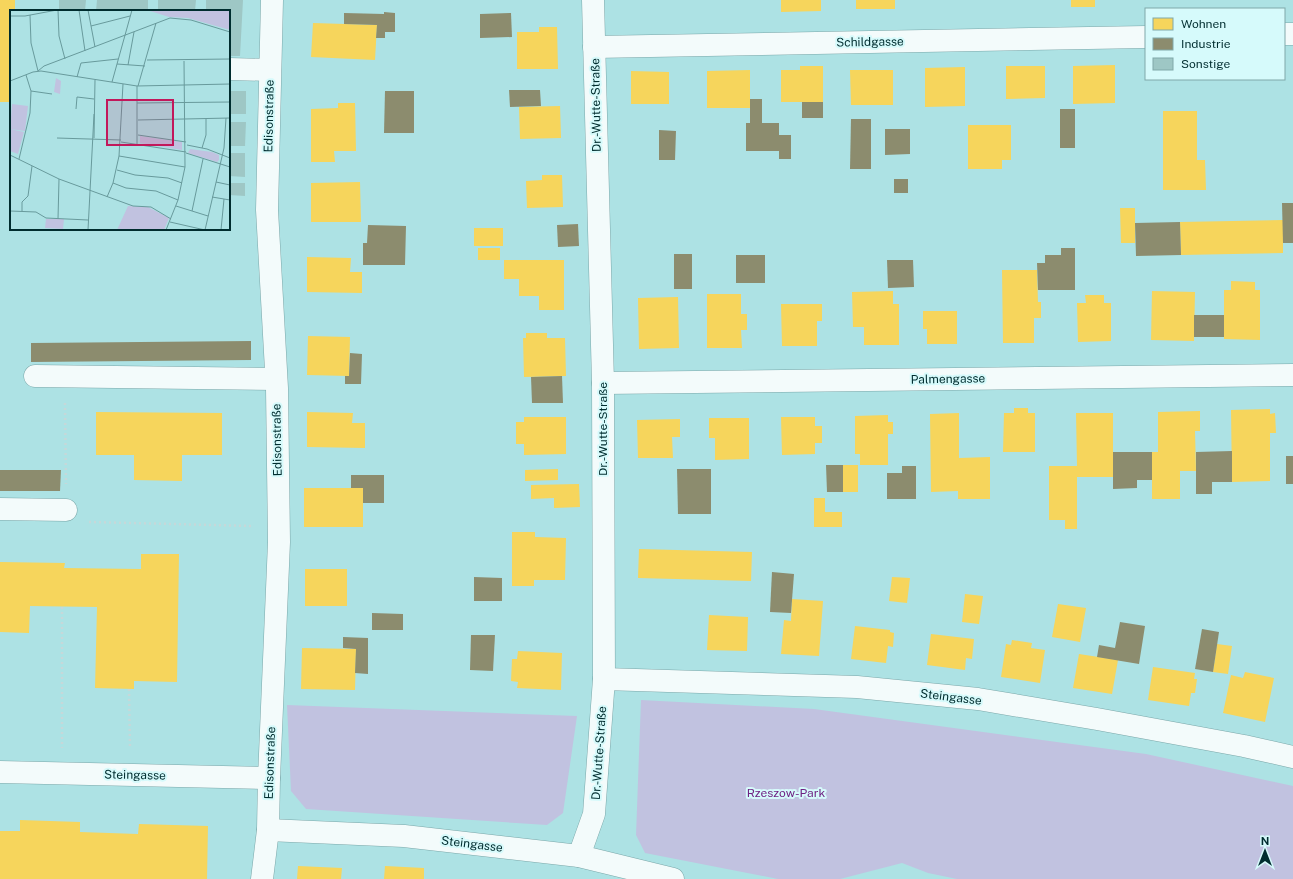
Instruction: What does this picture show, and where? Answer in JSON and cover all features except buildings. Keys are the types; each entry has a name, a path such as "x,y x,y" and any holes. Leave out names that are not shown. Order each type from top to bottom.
{"street":[{"name":"Edisonstraße","path":"262,879 268,830 279,542 276,379 267,210 272,0"},
{"name":"Dr.-Wutte-Straße","path":"579,856 594,814 604,679 603,383 593,0"},
{"name":"Schildgasse","path":"594,47 1145,37"},
{"path":"230,69 270,70"},
{"name":"Palmengasse","path":"603,383 1293,375"},
{"path":"35,376 276,379"},
{"path":"0,509 66,510"},
{"name":"Steingasse","path":"604,679 857,687 978,699 1121,723 1244,746 1293,757"},
{"name":"Steingasse","path":"0,772 269,778"},
{"name":"Steingasse","path":"268,830 404,836 579,856 673,879"}],"path":[{"path":"65,376 65,521 278,526"},
{"path":"62,606 62,773"},
{"path":"129,689 130,775"}],"green space":[{"name":"Rzeszow-Park","path":"641,700 814,709 1146,754 1293,786 1293,879 957,879 928,873 902,863 840,879 778,879 645,853 636,835"},
{"path":"287,705 577,716 563,813 547,825 306,809 291,791"}]}
